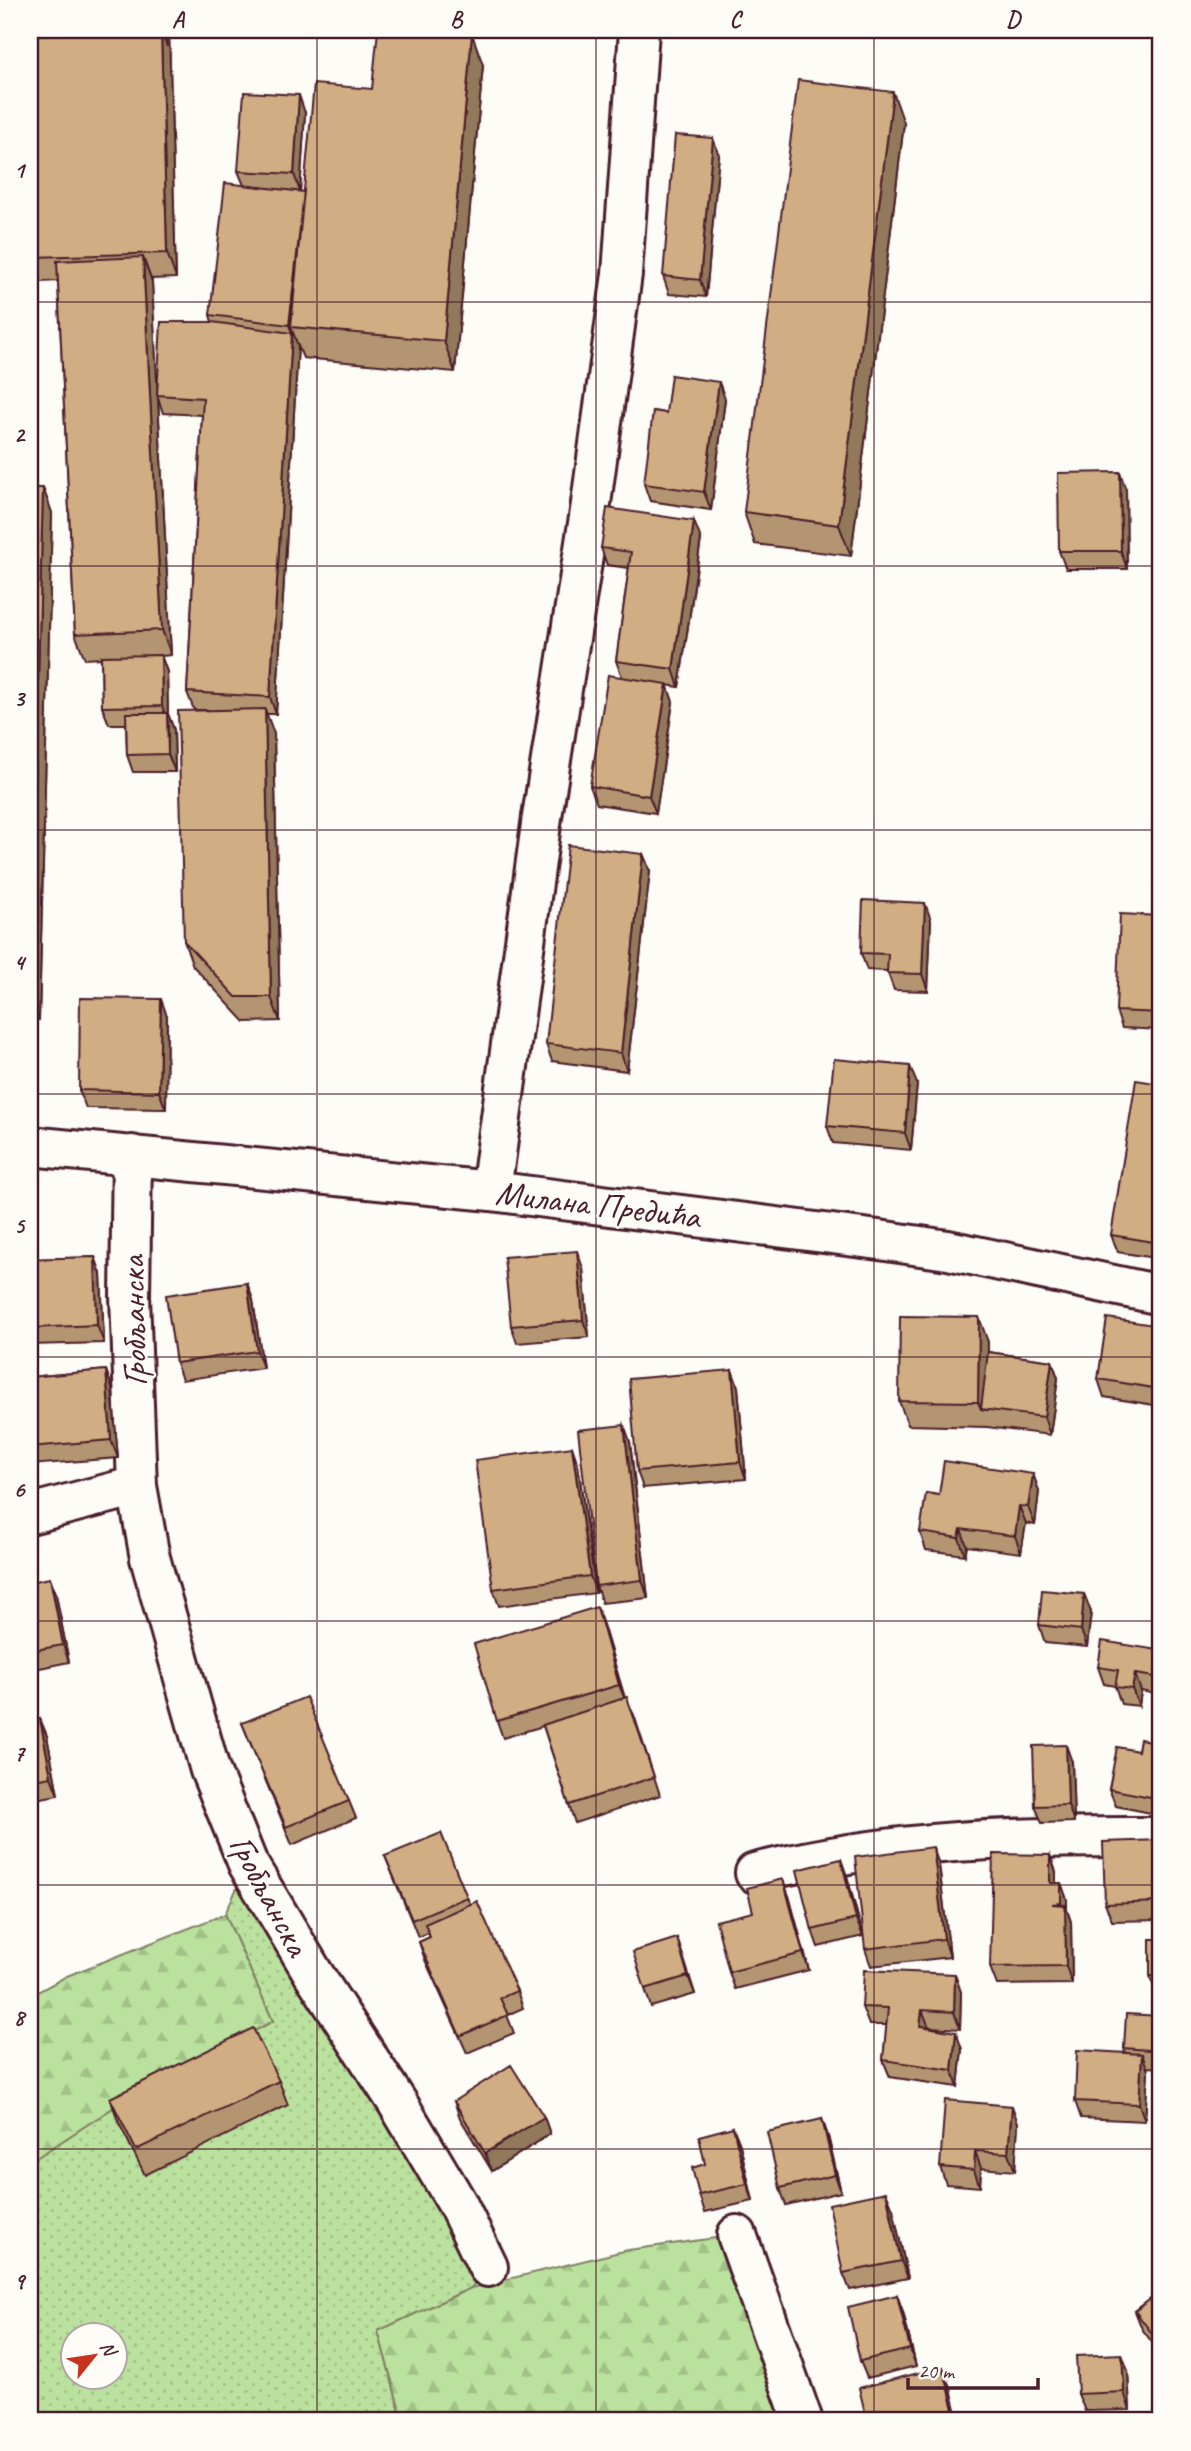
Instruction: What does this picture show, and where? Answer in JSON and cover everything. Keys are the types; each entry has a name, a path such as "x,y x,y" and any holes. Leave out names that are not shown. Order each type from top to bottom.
{"street":[{"path":"491,1191 542,817 590,511 622,274 639,30"},
{"name":"Милана Предића","path":"30,1146 491,1191 948,1250 1161,1295"},
{"name":"Гробљанска","path":"132,1156 130,1296 137,1486 150,1558 210,1770 248,1864 313,1973 397,2102 457,2203 488,2267"},
{"path":"30,1514 137,1486"},
{"path":"755,1873 835,1855 927,1843 1070,1836 1161,1837"},
{"path":"737,2235 803,2421"}],"green space":[{"path":"248,1864 488,2267 471,2288 378,2331 403,2421 30,2421 30,2162 125,2100 273,2021 225,1914"},
{"path":"225,1914 273,2021 125,2100 30,2162 30,1996 67,1976"},
{"path":"737,2235 803,2421 403,2421 378,2331 471,2288 628,2250"}],"building":[{"path":"30,30 166,30 167,47 161,31 30,35"},
{"path":"378,30 430,30 472,34 444,341 291,327 314,84 372,89"},
{"path":"161,31 167,253 32,257 30,35"},
{"path":"798,80 893,92 839,525 744,512"},
{"path":"244,92 299,95 294,174 238,171"},
{"path":"675,135 713,138 700,280 663,276"},
{"path":"225,183 304,192 289,325 210,315"},
{"path":"143,257 162,630 75,634 57,261"},
{"path":"161,322 212,322 292,333 270,697 187,692 203,398 157,395"},
{"path":"671,375 719,382 704,492 644,484 653,411 666,413"},
{"path":"1120,472 1121,551 1059,551 1058,473"},
{"path":"30,488 43,488 30,985"},
{"path":"607,508 694,521 673,669 616,661 631,552 601,548"},
{"path":"161,655 162,706 102,707 101,656"},
{"path":"608,675 667,684 649,796 590,786"},
{"path":"265,709 271,997 236,997 184,941 178,711"},
{"path":"126,713 167,713 168,754 127,755"},
{"path":"1160,796 1161,901 1154,901"},
{"path":"568,845 643,854 621,1053 546,1044"},
{"path":"863,900 925,903 922,974 887,973 888,954 861,953"},
{"path":"1120,914 1161,916 1161,1013 1116,1011"},
{"path":"80,998 161,999 159,1092 79,1090"},
{"path":"834,1059 910,1066 905,1133 827,1126"},
{"path":"1136,1080 1161,1084 1160,1243 1111,1235"},
{"path":"577,1251 583,1320 511,1326 504,1257"},
{"path":"95,1257 97,1325 30,1328 30,1259"},
{"path":"247,1283 257,1351 176,1363 166,1295"},
{"path":"900,1316 979,1317 978,1402 899,1401"},
{"path":"1107,1318 1161,1326 1160,1389 1098,1379"},
{"path":"988,1352 1052,1361 1044,1417 981,1409"},
{"path":"106,1370 111,1440 30,1447 30,1377"},
{"path":"732,1370 740,1462 637,1471 629,1379"},
{"path":"624,1425 642,1580 596,1586 578,1430"},
{"path":"572,1447 590,1576 493,1589 475,1460"},
{"path":"944,1461 1033,1474 1028,1507 1019,1506 1015,1536 961,1529 959,1538 920,1532 926,1493 939,1495"},
{"path":"50,1578 63,1645 30,1651 30,1582"},
{"path":"1042,1590 1084,1594 1081,1630 1039,1625"},
{"path":"1161,1596 1161,1635 1153,1633"},
{"path":"597,1607 619,1685 497,1721 474,1644"},
{"path":"1102,1641 1158,1650 1155,1677 1135,1674 1132,1689 1115,1687 1118,1670 1098,1667"},
{"path":"1161,1667 1161,1720 1152,1719"},
{"path":"306,1697 349,1801 286,1827 242,1723"},
{"path":"627,1697 654,1777 569,1805 543,1725"},
{"path":"40,1719 51,1777 30,1781 30,1721"},
{"path":"1140,1739 1161,1743 1161,1799 1109,1789 1117,1747 1138,1751"},
{"path":"1066,1745 1068,1805 1035,1806 1033,1746"},
{"path":"441,1833 467,1897 412,1920 385,1856"},
{"path":"1161,1840 1161,1902 1105,1904 1103,1842"},
{"path":"933,1847 944,1939 865,1949 855,1857"},
{"path":"993,1854 1050,1855 1050,1883 1061,1883 1061,1903 1052,1904 1065,1905 1066,1966 990,1967"},
{"path":"841,1859 856,1919 812,1930 797,1870"},
{"path":"783,1879 803,1953 729,1972 716,1921 753,1912 747,1888"},
{"path":"477,1901 517,1991 500,1998 508,2015 460,2036 419,1942 430,1937 425,1924"},
{"path":"677,1938 688,1976 645,1989 633,1952"},
{"path":"1150,1939 1161,1939 1161,1976 1150,1976"},
{"path":"864,1970 955,1974 954,2012 922,2010 920,2026 956,2032 952,2070 883,2060 888,2008 862,2007"},
{"path":"1126,2014 1161,2016 1161,2051 1124,2048"},
{"path":"253,2028 279,2081 136,2150 110,2098"},
{"path":"1077,2050 1142,2054 1139,2104 1075,2101"},
{"path":"511,2065 544,2117 485,2153 454,2101"},
{"path":"945,2100 1012,2106 1008,2153 975,2151 974,2170 940,2167"},
{"path":"822,2119 835,2175 780,2188 767,2132"},
{"path":"733,2127 747,2184 699,2195 692,2168 705,2164 699,2136"},
{"path":"886,2192 901,2261 843,2273 829,2204"},
{"path":"1161,2291 1161,2345 1135,2311"},
{"path":"897,2295 910,2349 860,2361 848,2307"},
{"path":"1122,2354 1124,2392 1078,2394 1076,2356"},
{"path":"943,2367 957,2421 867,2421 859,2388"}]}
